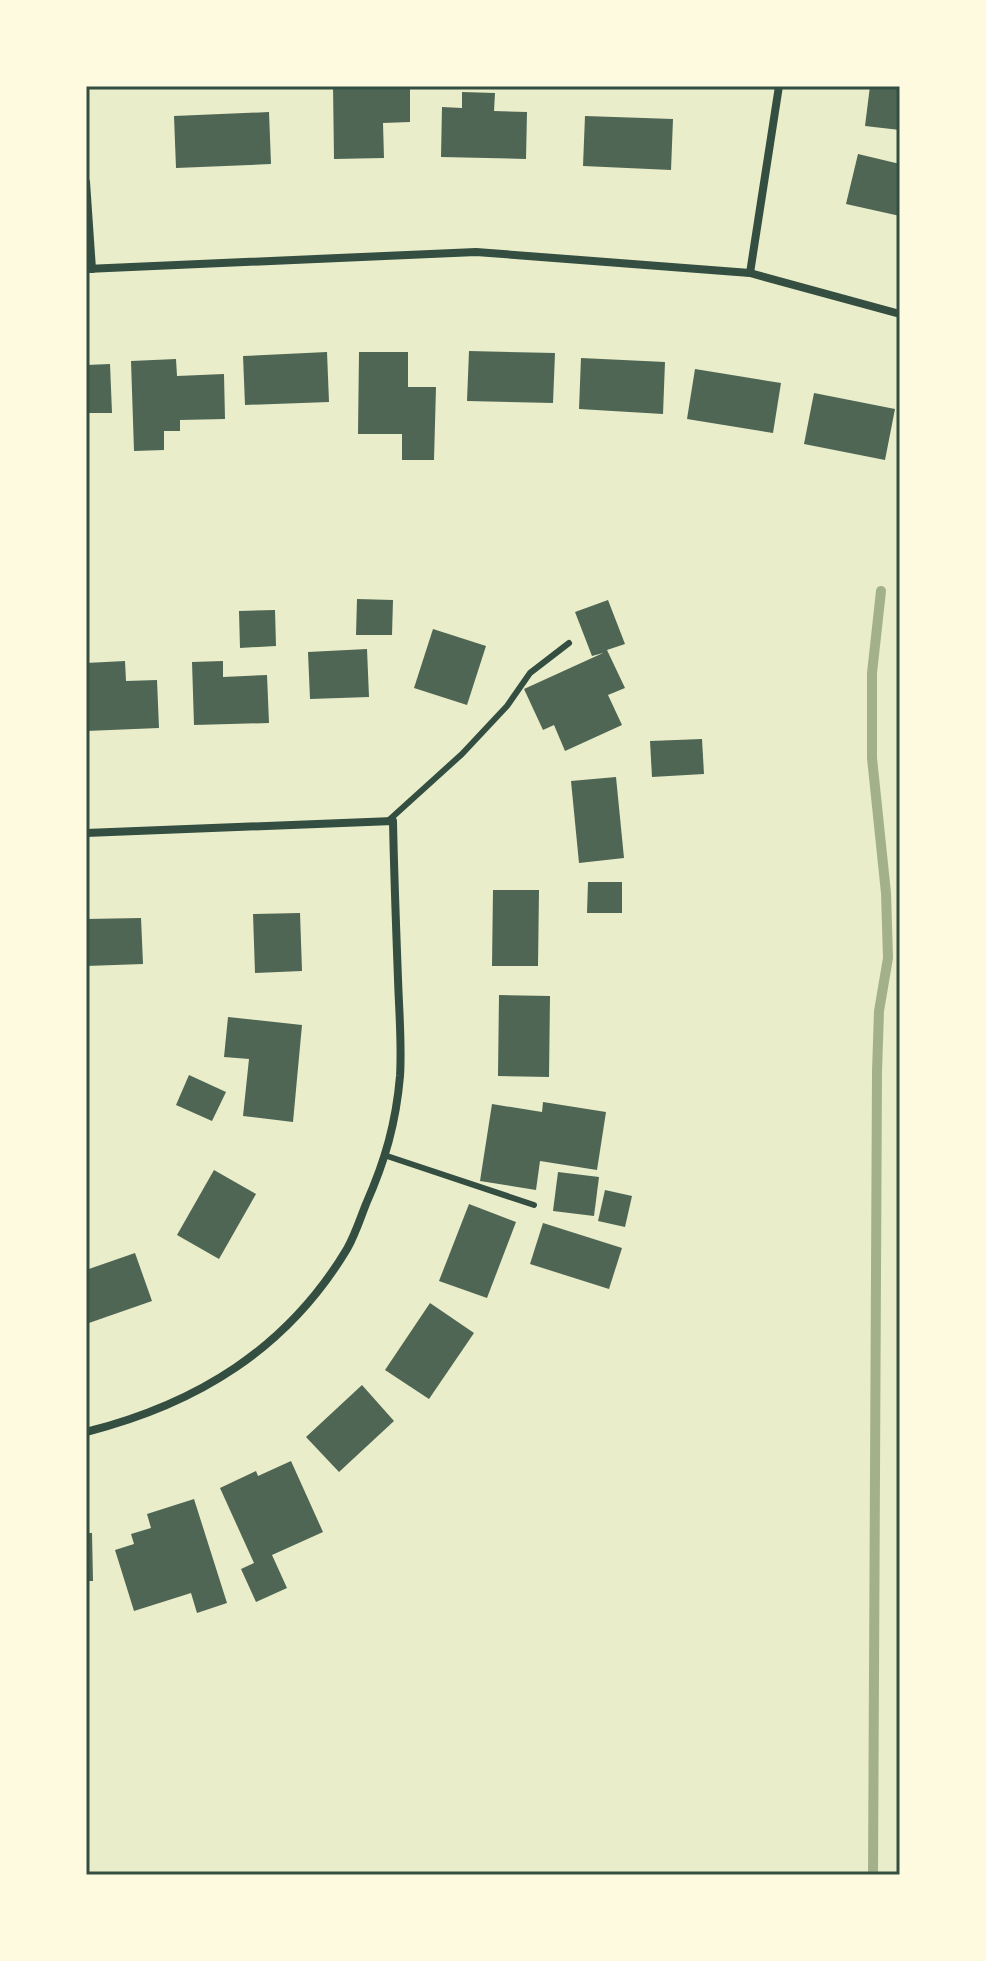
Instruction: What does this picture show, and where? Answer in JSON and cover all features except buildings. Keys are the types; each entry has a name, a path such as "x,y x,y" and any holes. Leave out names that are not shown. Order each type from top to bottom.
{"street":[{"path":"750,273 779,86"},
{"path":"86,182 89,269 476,252 750,273 900,314"},
{"path":"86,833 393,821 400,1033 400,1077 387,1156 348,1247 316,1293 245,1363 173,1405 121,1424 86,1432"}],"lane":[{"path":"388,821 462,754 507,706 530,673 569,643"},
{"path":"387,1156 534,1205"}],"waterway":[{"path":"873,1875 877,1072 879,1011 888,958 886,893 872,758 872,673 881,591"}]}
